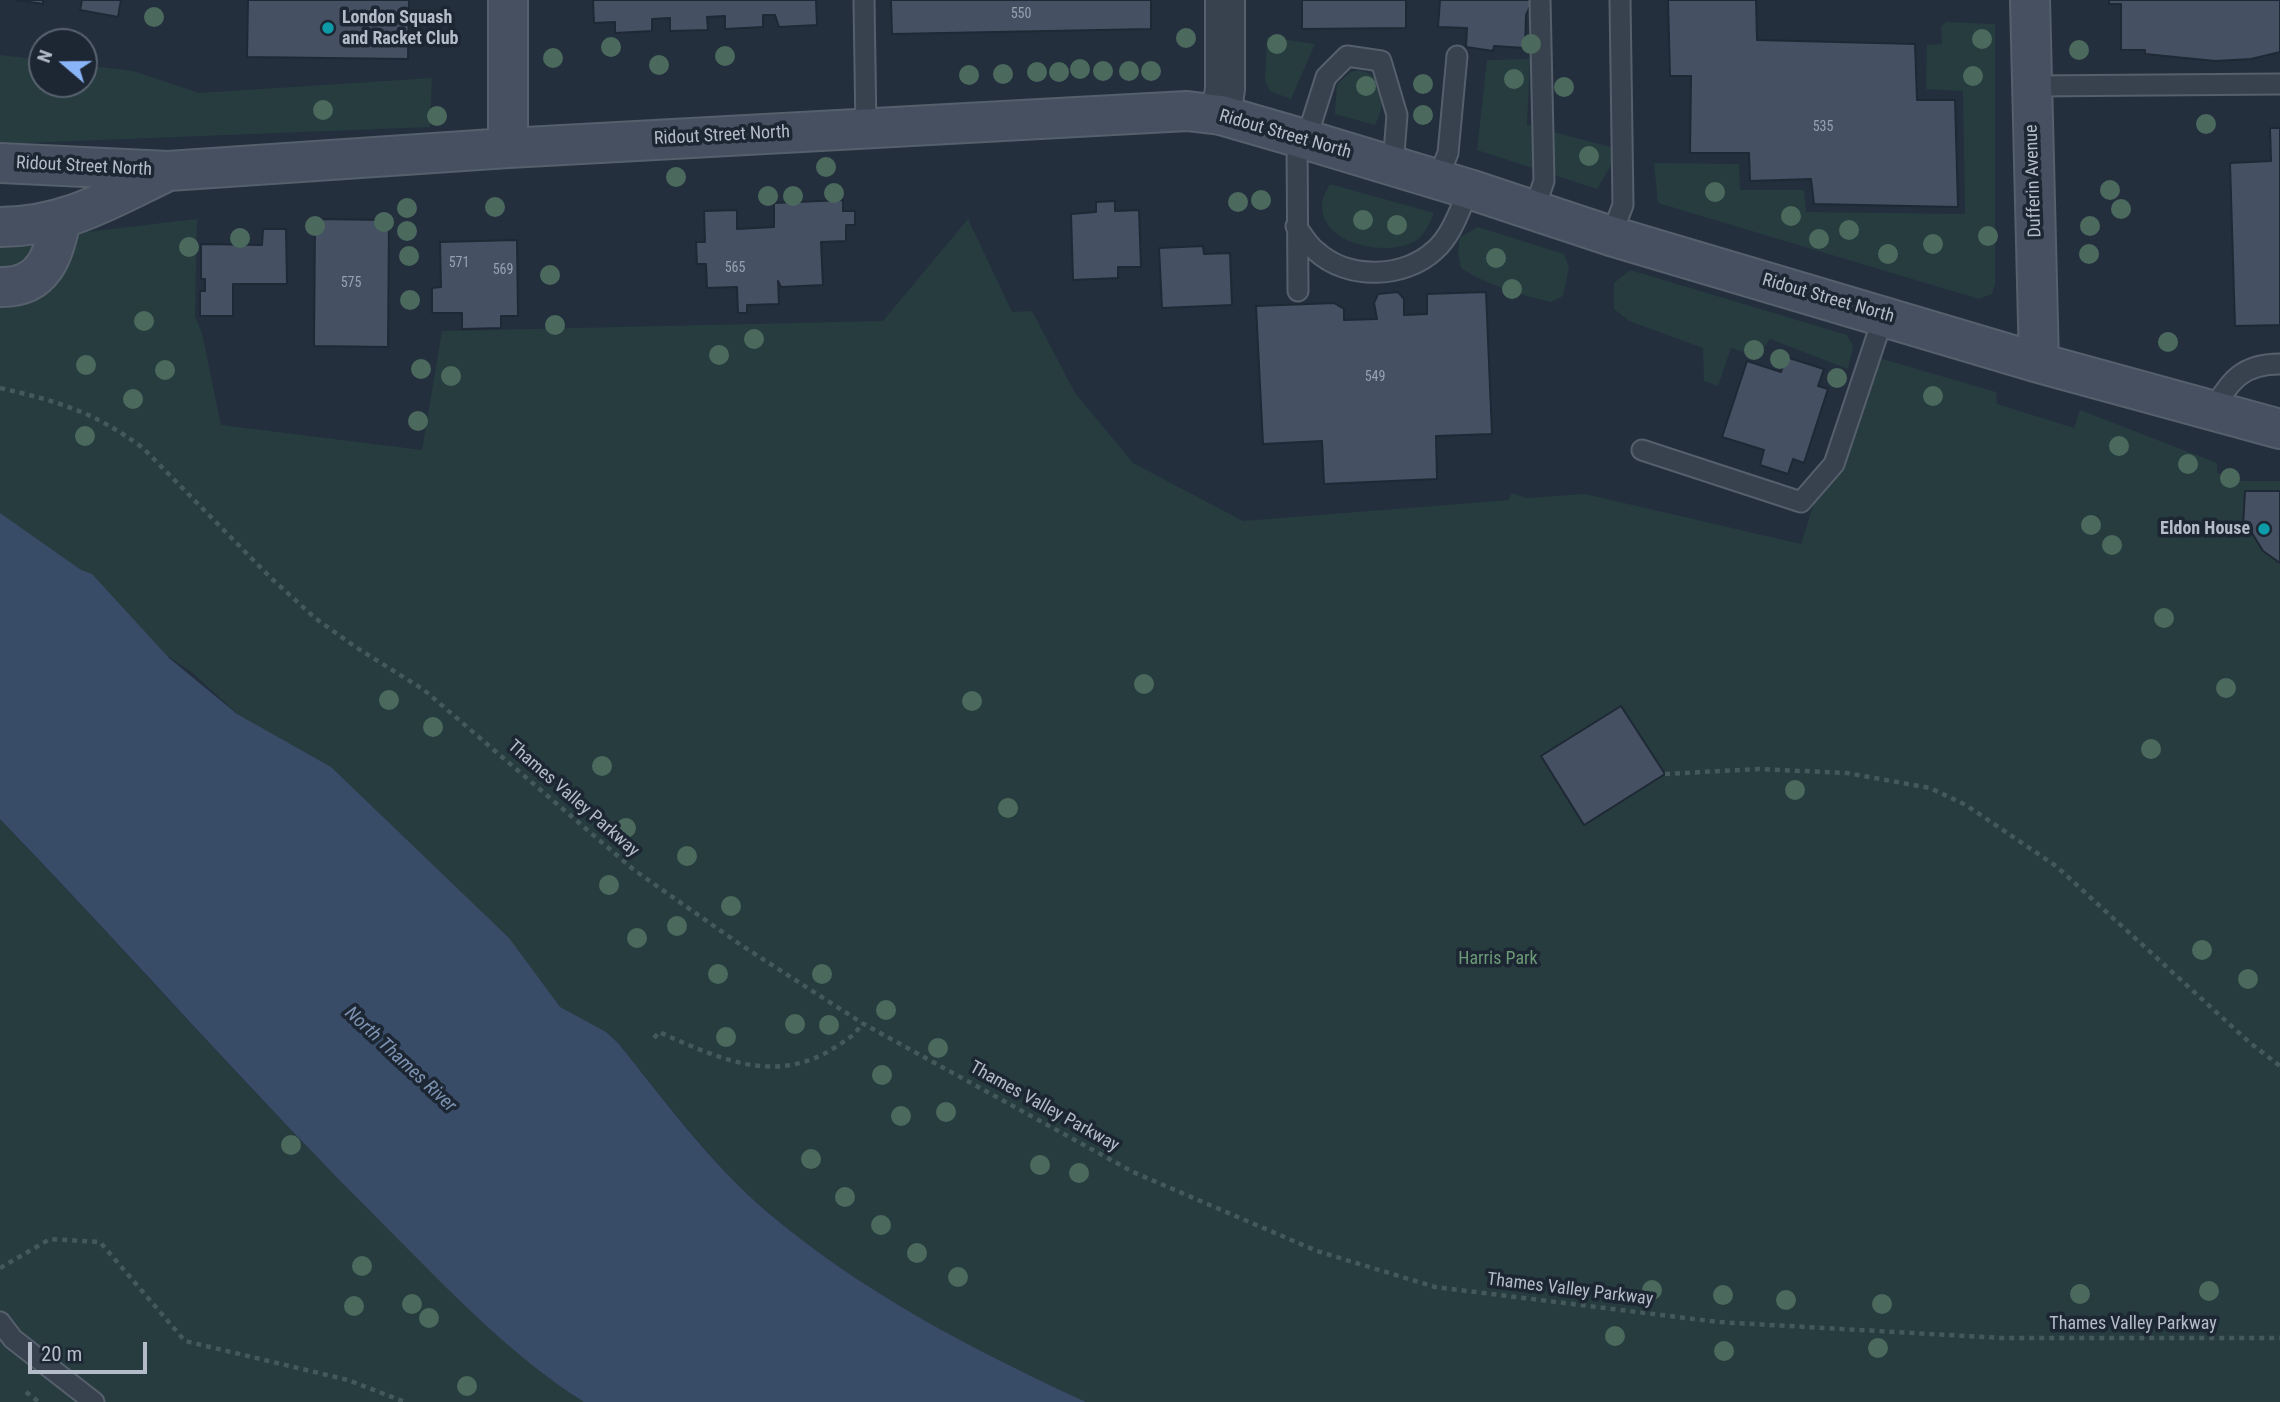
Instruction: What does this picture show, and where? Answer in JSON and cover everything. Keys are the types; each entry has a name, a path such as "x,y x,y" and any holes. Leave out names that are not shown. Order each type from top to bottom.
{"street":[{"path":"508,0 508,148"},
{"path":"1221,115 1226,89 1225,0"},
{"name":"Dufferin Avenue","path":"2030,0 2039,363"},
{"name":"Ridout Street North","path":"0,163 168,171 508,148 1186,111 1221,115 1393,166 1611,236 2039,363 2280,429"},
{"name":"Ridout Street North","path":"0,227 61,220 168,171"},
{"path":"0,288 27,282 46,266 53,254 61,220"}],"lane":[{"path":"864,0 866,129"},
{"path":"1534,210 1544,181 1540,0"},
{"path":"1611,236 1623,205 1620,0"},
{"path":"1298,291 1296,226 1301,139 1326,77 1347,56 1381,61 1397,115 1393,166"},
{"path":"1296,226 1316,252 1340,267 1368,274 1420,261 1436,250 1448,235 1453,185 1448,153 1457,56"},
{"path":"2032,86 2280,84"},
{"path":"1642,450 1801,502 1834,464 1884,315"},
{"path":"2212,411 2228,386 2246,370 2256,366 2280,365"},
{"path":"0,1322 13,1339 94,1402"}],"path":[{"name":"Thames Valley Parkway","path":"0,388 45,397 97,418 143,448 271,578 315,618 425,690 603,844 677,902 862,1023 1133,1172 1317,1251 1434,1287 1731,1323 2001,1338 2280,1338"},
{"path":"1665,774 1758,769 1847,774 1930,788 1966,805 2056,866 2249,1042 2280,1066"},
{"path":"654,1038 659,1032 720,1059 776,1068 798,1065 822,1056 858,1031 862,1023"},
{"path":"0,1268 50,1239 100,1242 185,1341 348,1380 405,1402"}],"green space":[{"path":"1946,22 1995,24 1995,284 1992,294 1979,299 1658,203 1654,163 1739,164 1740,190 1804,190 1806,212 1965,214 1963,91 1926,89 1927,45 1942,44 1941,27"},
{"path":"1267,37 1315,44 1291,99 1270,91 1265,80"},
{"path":"0,55 28,58 28,98 98,98 98,67 133,71 199,93 432,78 430,127 0,144"},
{"path":"1530,59 1527,125 1614,148 1613,162 1597,189 1477,150 1487,60"},
{"path":"1358,70 1374,77 1382,91 1381,108 1375,125 1335,114 1337,84 1351,72"},
{"path":"1330,184 1434,213 1420,237 1404,246 1372,247 1355,243 1341,237 1329,227 1323,214 1323,198"},
{"name":"Harris Park","path":"197,219 195,316 202,333 221,425 422,450 442,331 883,321 968,219 1012,312 1032,311 1075,393 1133,463 1243,521 1509,500 1511,493 1527,498 1585,494 1801,544 1862,353 1996,392 1997,404 2074,428 2080,410 2217,463 2217,473 2242,481 2280,481 2280,1402 1086,1402 960,1341 919,1318 840,1268 766,1211 707,1152 618,1043 606,1032 559,1012 193,673 0,545 0,242"},
{"path":"1478,227 1564,254 1569,267 1563,296 1551,302 1528,296 1493,284 1461,268 1458,252 1460,237"},
{"path":"1630,270 1847,335 1853,346 1848,369 1770,339 1758,356 1731,348 1718,386 1704,381 1703,348 1629,321 1614,309 1614,283"},
{"path":"0,819 343,1184 484,1323 532,1365 584,1402 0,1402"}],"water":[{"name":"North Thames River","path":"0,513 81,570 92,574 169,658 237,714 331,767 509,938 560,1007 606,1032 618,1043 707,1152 766,1211 840,1268 919,1317 1002,1362 1086,1402 584,1402 531,1364 459,1300 340,1181 0,819"}],"building":[{"path":"16,0 43,0 43,4"},
{"path":"82,0 121,0 118,17 80,10"},
{"name":"London Squash and Racket Club","path":"248,0 409,0 408,59 247,57"},
{"path":"593,0 816,0 817,25 779,27 775,15 763,15 763,27 725,29 725,16 707,17 708,30 670,31 670,18 652,19 652,31 615,33 615,22 594,23"},
{"path":"891,0 1151,0 1151,29 892,34"},
{"path":"1302,0 1406,0 1406,28 1302,29"},
{"path":"1440,0 1530,0 1532,2 1526,15 1525,48 1494,46 1493,51 1466,47 1467,28 1438,27"},
{"path":"1668,0 1756,0 1757,40 1915,44 1917,100 1955,100 1958,207 1814,204 1811,179 1750,181 1749,153 1690,153 1691,76 1670,76"},
{"path":"2109,0 2280,0 2280,52 2251,59 2215,61 2145,54 2145,50 2121,50 2121,4 2109,4"},
{"path":"2270,128 2280,128 2280,325 2235,326 2230,163 2271,161"},
{"path":"843,200 843,211 855,211 855,225 846,225 846,241 821,242 823,285 781,287 778,281 779,304 747,305 747,313 738,313 737,287 707,288 706,264 697,264 696,242 705,242 704,211 737,210 737,229 774,227 774,203"},
{"path":"1115,201 1115,211 1139,210 1141,267 1118,267 1118,278 1073,280 1071,214 1096,212 1096,202"},
{"path":"315,219 389,220 388,347 314,346"},
{"path":"263,229 286,229 287,284 233,284 233,316 200,316 200,291 205,291 205,279 201,279 201,244 262,245"},
{"path":"517,240 518,316 501,316 501,328 462,329 462,313 432,313 432,288 441,287 440,242"},
{"path":"1203,246 1204,254 1230,253 1232,305 1162,308 1159,248"},
{"path":"1398,292 1404,299 1404,315 1427,314 1427,294 1486,292 1492,434 1436,436 1437,479 1324,484 1322,441 1263,444 1256,306 1334,303 1344,309 1344,320 1377,319 1374,303 1378,294"},
{"path":"1786,357 1824,369 1818,386 1828,389 1804,463 1793,459 1788,474 1760,465 1764,450 1722,437 1747,361 1781,372"},
{"name":"Eldon House","path":"2245,491 2280,491 2280,563 2263,551 2252,533 2243,526"},
{"path":"1621,706 1665,774 1584,825 1541,756"}],"place":[{"name":"London Squash and Racket Club","path":"328,28"},
{"name":"Eldon House","path":"2264,529"}]}
